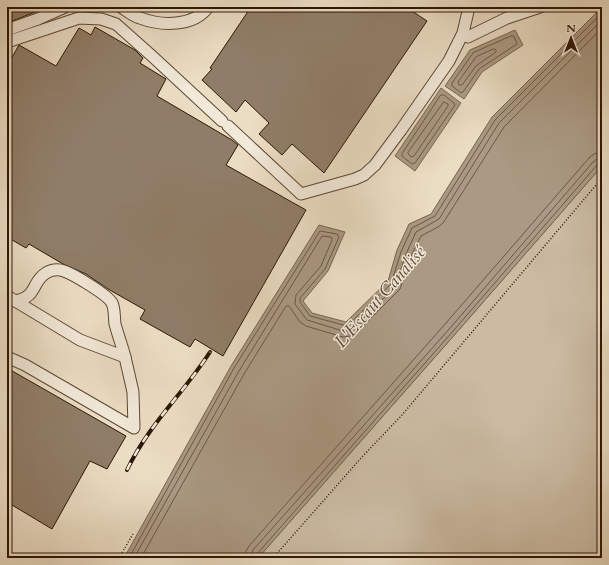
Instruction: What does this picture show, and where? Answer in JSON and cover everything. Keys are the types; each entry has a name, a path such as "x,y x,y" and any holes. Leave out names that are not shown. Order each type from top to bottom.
{"street":[{"path":"7,30 38,19 65,7"},
{"path":"121,7 134,15 152,21 173,23 195,17 204,12 208,7"},
{"path":"7,42 84,17 109,21 122,29 302,194 355,179 364,175 375,165 449,61 463,33 469,7"},
{"path":"468,37 512,16 540,7"},
{"path":"122,29 134,15"},
{"path":"7,357 134,428 133,392 125,357 115,324 112,302 105,295 67,272 55,270 45,274 41,278 30,295 23,299 11,298"},
{"path":"11,298 80,340 125,357"}],"path":[{"path":"273,558 361,458 402,415 602,178"},
{"path":"119,558 133,534"}],"shaded area":[{"path":"602,166 602,558 258,558 457,332"}],"water":[{"name":"L'Escaut Canalisé","path":"602,7 602,166 258,558 124,558 231,366 319,225 345,232 328,271 303,301 312,313 346,322 388,281 397,250 409,224 431,214 492,117"},
{"path":"515,30 523,45 482,72 464,99 445,86 470,50"},
{"path":"441,88 461,103 415,171 395,156"}],"building":[{"path":"7,7 48,7 7,23"},
{"path":"251,7 406,7 427,21 324,173 292,144 282,155 259,134 269,123 245,100 236,112 202,80 212,69 210,68"},
{"path":"95,27 135,50 143,58 140,63 166,79 157,96 238,145 226,165 306,210 223,356 195,339 190,347 140,319 145,310 108,289 86,274 63,264 29,244 26,248 7,237 7,66 19,45 56,66 79,28 91,35"},
{"path":"7,368 126,436 107,469 90,461 52,529 7,502"}],"railway":[{"path":"127,470 145,438 189,382 210,352"}]}
